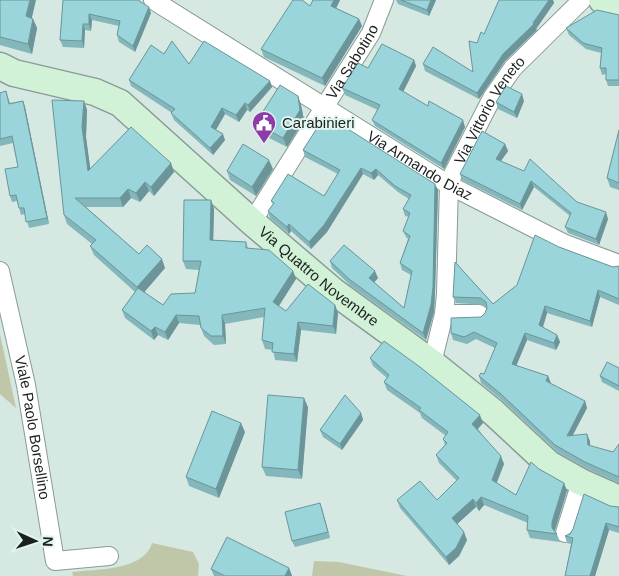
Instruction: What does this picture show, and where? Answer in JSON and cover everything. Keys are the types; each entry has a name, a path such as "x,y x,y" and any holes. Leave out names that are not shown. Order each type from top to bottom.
{"street":[{"name":"Via Armando Diaz","path":"153,0 449,185 565,244 619,264"},
{"name":"Via Sabotino","path":"252,222 371,33 384,0"},
{"name":"Via Vittorio Veneto","path":"432,362 444,314 449,185 452,174 492,98 513,68 582,0"},
{"path":"602,0 619,7"},
{"name":"Via Quattro Novembre","path":"4,71 95,92 120,103 252,222 334,291 432,362 493,412 549,464 581,482 619,499"},
{"name":"Viale Paolo Borsellino","path":"0,271 26,385 55,561 109,556"},
{"path":"444,314 479,314"},
{"path":"565,533 581,482"}],"green space":[{"path":"0,334 16,408 0,394"},
{"path":"152,543 193,552 199,564 198,576 73,576 72,572 106,569 130,564 140,559"},
{"path":"314,561 339,562 407,576 312,576"}],"building":[{"path":"0,0 30,0 26,16 33,19 28,44 0,37"},
{"path":"63,0 138,0 149,7 133,46 117,35 120,21 89,14 89,24 83,24 82,41 60,40"},
{"path":"293,0 302,0 310,6 313,0 334,0 331,6 359,19 322,78 261,49"},
{"path":"401,0 431,0 427,10"},
{"path":"499,0 549,0 534,24 503,54 477,93 423,64 433,47 473,72 469,41 477,43 481,32 484,34"},
{"path":"597,10 619,15 619,80 606,80 606,68 600,68 602,48 583,43 566,28"},
{"path":"172,41 189,64 204,41 270,81 248,105 245,103 236,115 222,108 211,127 223,134 210,148 171,113 175,109 129,80 151,45 164,54"},
{"path":"382,44 414,60 399,89 428,106 429,101 463,120 441,163 372,120 380,105 342,88 358,63 368,68"},
{"path":"280,85 298,96 300,110 283,138 266,129 272,120 262,113"},
{"path":"506,86 522,94 514,112 496,102"},
{"path":"6,91 9,104 23,101 47,218 26,222 24,208 19,208 16,195 10,196 5,169 18,167 12,136 0,139 0,93"},
{"path":"52,100 84,101 82,127 88,171 131,127 171,163 151,187 145,182 136,193 128,189 120,198 75,198 139,254 147,245 162,259 137,287 90,246 96,240 64,215"},
{"path":"329,117 435,184 433,287 431,305 423,333 349,279 330,261 344,245 375,271 369,278 404,308 412,271 400,263 410,236 403,231 410,213 403,209 411,195 395,186 376,169 371,173 361,168 324,225 309,242 289,224 287,227 268,211 274,203 271,201 288,174 324,196 340,170 303,150 319,125 324,127"},
{"path":"619,130 619,183 607,178"},
{"path":"482,131 505,144 496,159 524,171 530,159 577,202 606,212 596,239 565,227 571,213 531,181 520,204 460,174"},
{"path":"243,144 269,160 252,187 227,171"},
{"path":"184,200 211,200 210,240 246,242 246,248 269,250 293,271 273,302 286,311 308,284 335,305 333,326 298,322 294,354 272,352 273,343 262,340 265,308 222,315 223,336 211,336 201,328 199,316 176,315 165,332 155,327 151,331 122,310 138,288 163,305 171,294 195,293 201,261 183,261"},
{"path":"535,235 559,247 613,267 619,266 619,299 598,290 590,321 545,306 539,325 557,335 554,343 525,333 512,364 548,376 546,381 585,401 567,436 587,434 588,445 613,452 619,444 619,477 585,462 555,445 479,376 481,373 484,374 497,343 474,332 464,337 451,333 451,318 481,317 487,308 486,302 481,298 453,297 455,262 493,304 517,285"},
{"path":"384,341 480,415 472,424 501,456 492,480 516,495 531,462 539,469 564,483 552,522 552,528 557,534 527,530 528,516 481,497 476,503 473,499 452,518 464,532 456,548 446,557 397,500 420,481 437,500 459,478 436,455 447,443 443,439 448,432 419,410 421,408 384,382 389,375 370,358"},
{"path":"607,362 619,368 619,386 600,376"},
{"path":"268,395 304,398 298,470 262,467"},
{"path":"345,395 361,413 340,444 320,430"},
{"path":"212,411 241,423 216,489 186,477"},
{"path":"584,494 610,506 619,507 619,527 606,523 590,576 565,576 573,538 565,536 570,534 573,529"},
{"path":"320,503 328,532 292,541 285,512"},
{"path":"227,537 289,568 285,576 225,576 211,569"}],"place":[{"name":"Carabinieri","path":"264,144"}]}
